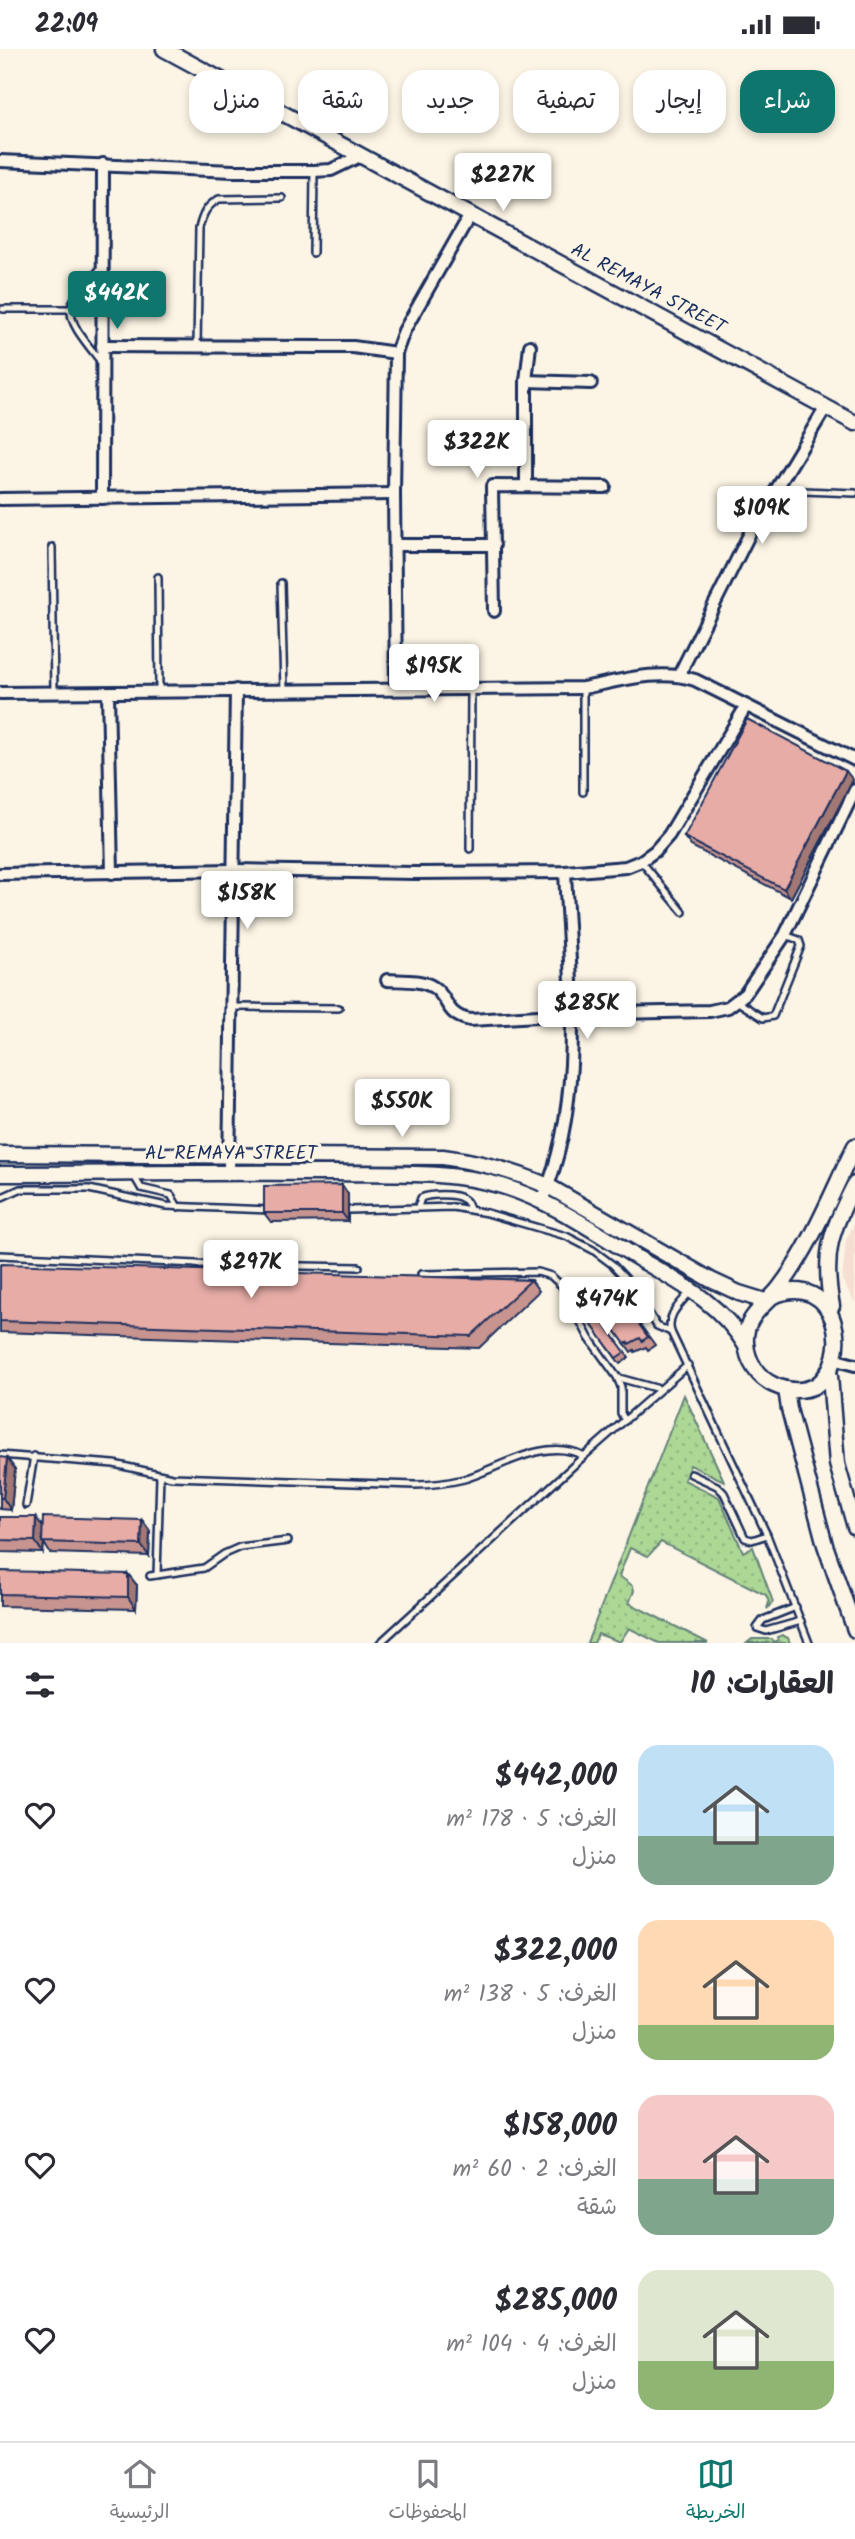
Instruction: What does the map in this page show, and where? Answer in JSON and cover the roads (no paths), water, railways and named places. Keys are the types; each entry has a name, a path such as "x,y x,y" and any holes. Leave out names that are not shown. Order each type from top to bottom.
{"street":[{"name":"AL REMAYA STREET","path":"164,49 855,422"},
{"path":"0,160 219,170 314,171 331,170 360,156"},
{"path":"102,498 103,163"},
{"path":"396,688 396,353 404,331 470,215"},
{"path":"102,346 353,347 396,353"},
{"path":"526,486 526,381 530,346"},
{"path":"526,381 591,383"},
{"path":"679,675 750,533 826,407"},
{"path":"494,611 492,486 605,487"},
{"path":"0,499 394,494"},
{"path":"395,545 494,545"},
{"path":"0,693 583,688 634,678 679,675 746,705 855,760"},
{"path":"229,1172 236,690"},
{"path":"108,693 112,873"},
{"path":"0,873 233,870 565,872 626,867 641,861 669,835 746,705"},
{"path":"387,980 428,984 435,988 451,1012 459,1018 470,1020 571,1014 710,1011 729,1007 750,989 785,935 855,790"},
{"path":"542,1201 567,1115 570,1091 571,1014 565,872"},
{"path":"769,1299 799,1291 817,1295 832,1306 841,1320 848,1363 810,1388 786,1389 771,1384 759,1374 750,1361 746,1346 750,1321 769,1299 801,1252 855,1146"},
{"name":"AL REMAYA STREET","path":"0,1154 443,1157 489,1165 548,1187 738,1293 769,1299"},
{"name":"AL REMAYA STREET","path":"0,1174 229,1172 442,1175 500,1185 542,1201 692,1290 724,1315 746,1346"},
{"path":"832,1306 828,1275 829,1242 855,1184"},
{"path":"830,1376 837,1464 855,1527"},
{"path":"786,1389 825,1545 855,1630"}],"lane":[{"path":"313,253 314,171"},
{"path":"197,346 199,228 204,212 219,199 282,198"},
{"path":"102,268 81,286 69,309 77,331 102,362"},
{"path":"3,309 69,309"},
{"path":"777,490 855,493"},
{"path":"52,547 54,693"},
{"path":"158,577 159,692"},
{"path":"281,583 284,689"},
{"path":"470,849 471,688"},
{"path":"583,688 583,792"},
{"path":"641,861 684,912"},
{"path":"738,1002 763,1018 773,1016 801,946 799,940 785,935"},
{"path":"230,1007 339,1008"},
{"path":"135,1174 136,1183 141,1188 171,1195 178,1207"},
{"path":"0,1198 20,1189 89,1189 178,1207 271,1210"},
{"path":"418,1207 419,1201 427,1195 460,1197 467,1202 470,1209"},
{"path":"348,1210 418,1207 470,1209 552,1231 593,1250 613,1265 630,1283 657,1326 671,1332"},
{"path":"0,1255 197,1264 359,1267"},
{"path":"421,1274 538,1272 551,1276 565,1289 589,1338 617,1377 621,1387 621,1413 625,1421"},
{"path":"692,1290 671,1316 671,1332 767,1535 809,1643"},
{"path":"380,1643 584,1456 688,1365"},
{"path":"617,1377 628,1383 646,1384 659,1389"},
{"path":"0,1455 114,1464 160,1475 427,1485 464,1479 532,1454 565,1450 584,1456"},
{"path":"26,1504 34,1456"},
{"path":"691,1474 722,1490 747,1539 767,1535"},
{"path":"160,1475 153,1576 204,1568 240,1547 288,1541"},
{"path":"796,1607 766,1619 757,1628 766,1631 801,1621"}]}
